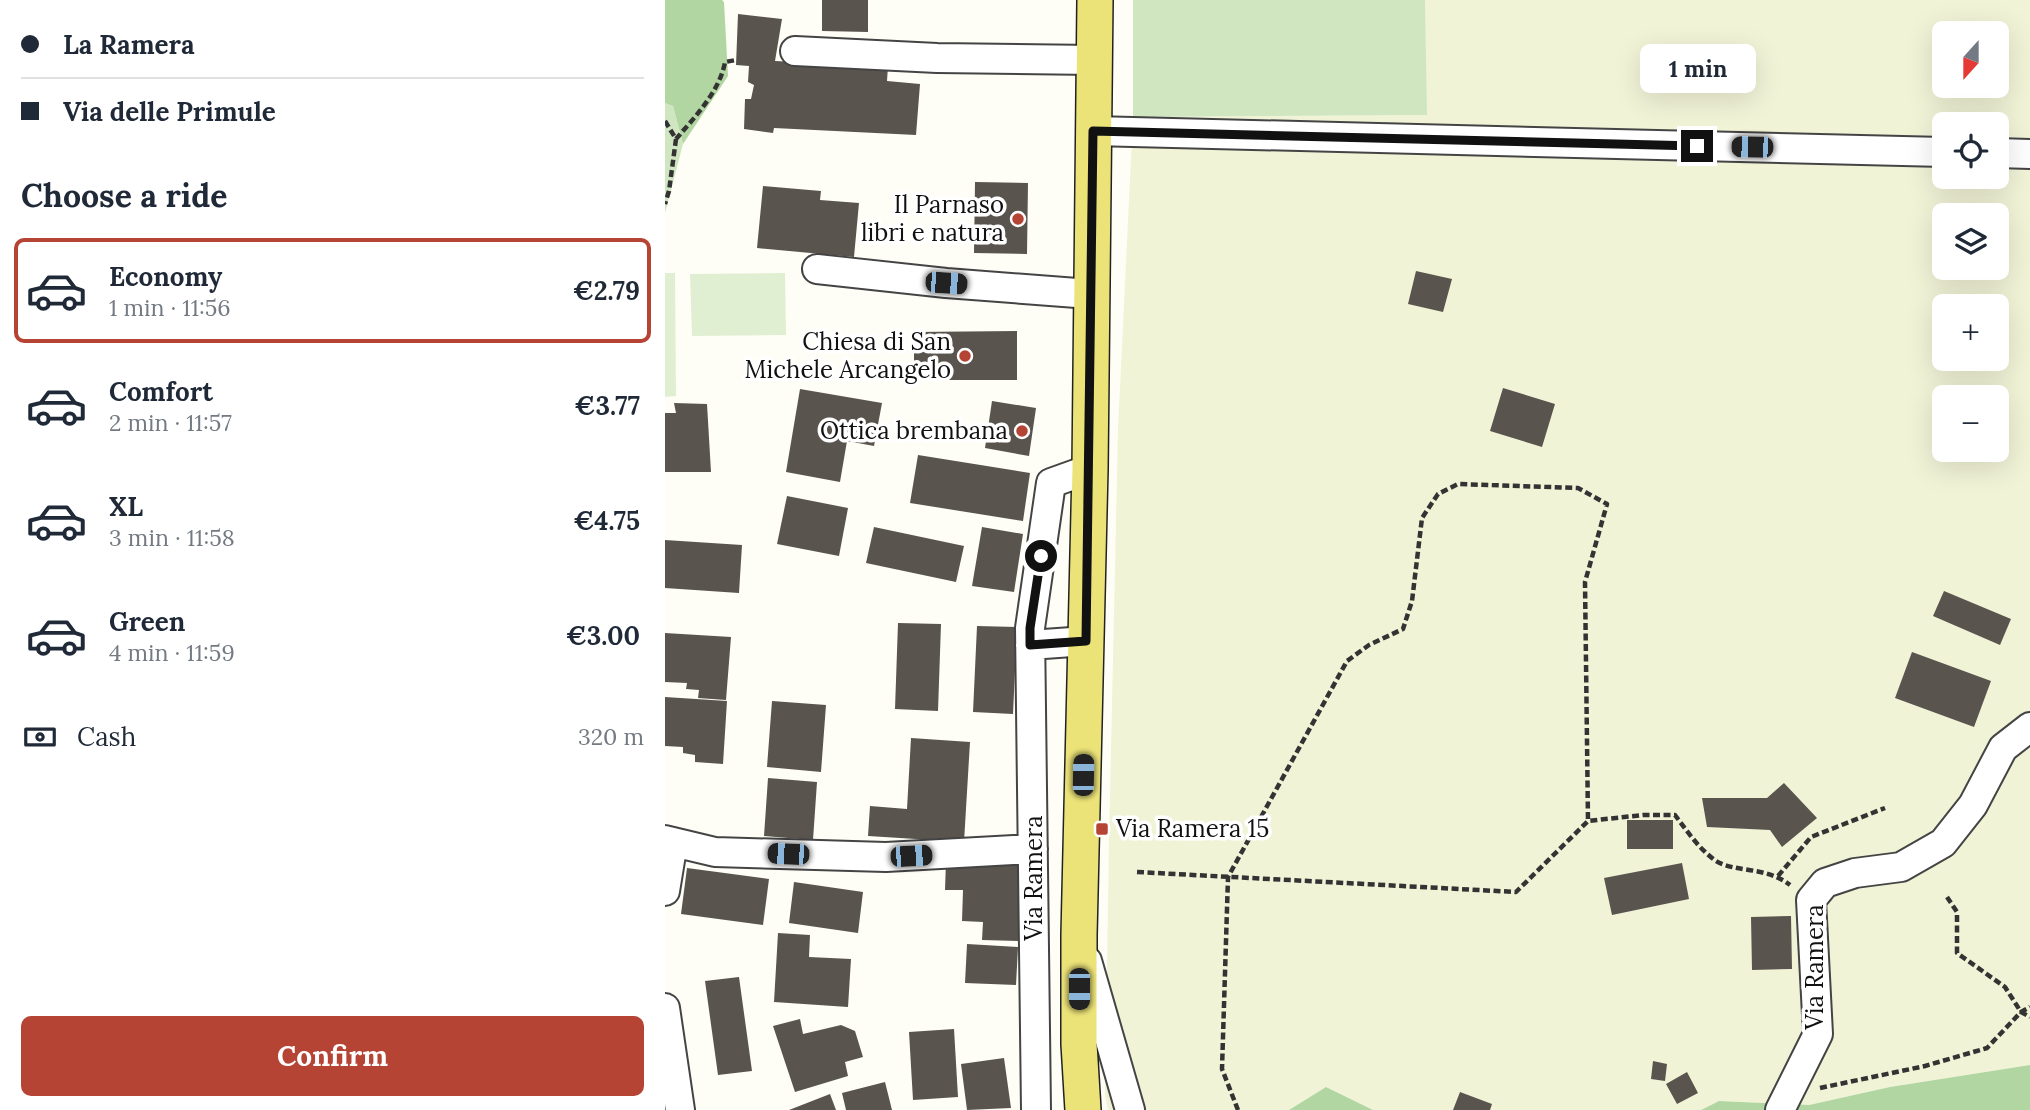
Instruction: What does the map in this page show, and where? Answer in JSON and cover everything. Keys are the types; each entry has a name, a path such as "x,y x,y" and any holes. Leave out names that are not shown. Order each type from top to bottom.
{"main road":[{"name":"Via Ramera","path":"1083,1110 1079,1044 1079,934 1090,470 1095,0"}],"street":[{"path":"795,51 937,58 1095,60"},
{"path":"1093,131 1932,152"},
{"path":"2009,153 2030,154"},
{"path":"817,269 946,283 1090,294"},
{"name":"Via Ramera","path":"1036,1110 1030,637 1051,483 1090,470"},
{"path":"1030,637 1086,641"},
{"name":"Via Ramera","path":"1786,1098 1818,1034 1811,900 1825,883 1855,873 1901,867 1943,843 1973,805 2003,748 2030,727"},
{"path":"665,891 669,841 715,852 886,857 1034,849"},
{"name":"Via Ramera","path":"1079,934 1130,1110"},
{"path":"665,1008 680,1110"}],"path":[{"path":"665,204 676,139 714,88 725,62 736,60"},
{"path":"665,121 676,139"},
{"path":"1238,1110 1222,1069 1228,877 1347,661 1369,645 1403,629 1412,601 1422,518 1438,494 1458,484 1578,488 1607,504 1585,582 1588,821"},
{"path":"1779,876 1811,837 1885,808"},
{"path":"1137,872 1516,892 1588,821 1643,815 1675,815 1694,841 1718,862 1779,876 1811,900"},
{"path":"1947,897 1957,912 1957,953 2005,987 2021,1012 2030,1017"},
{"path":"1786,1098 1925,1066 1987,1048 2021,1012 2030,1007"}],"green space":[{"path":"665,0 724,2 728,76 683,144 673,106 665,103"},
{"path":"1133,0 1425,0 1427,115 1133,117"},
{"path":"1425,0 2030,0 2030,1065 1890,1087 1809,1105 1719,1101 1701,1110 1373,1110 1326,1087 1289,1110 1108,1110 1105,1096 1118,429 1133,117 1426,115"},
{"path":"665,103 673,106 683,144 665,213"},
{"path":"665,273 675,273 676,396 665,397"},
{"path":"785,273 786,335 692,336 690,274"},
{"path":"2030,1065 2030,1110 1701,1110 1719,1101 1809,1105 1890,1087"},
{"path":"1326,1087 1373,1110 1289,1110"}],"building":[{"path":"822,0 868,0 868,32 822,31"},
{"path":"738,14 782,19 775,61 888,66 887,81 920,84 916,135 774,128 773,133 744,129 745,99 751,99 754,85 748,82 749,66 736,65"},
{"path":"975,182 1028,183 1027,254 974,253"},
{"path":"763,186 821,191 820,200 859,203 854,257 757,248"},
{"path":"1416,271 1452,279 1443,312 1408,304"},
{"name":"Chiesa di San Michele Arcangelo","path":"1017,331 1017,380 914,380 914,332"},
{"path":"1503,388 1555,404 1542,447 1490,431"},
{"path":"800,389 882,403 874,446 847,441 840,482 786,472"},
{"path":"992,401 1036,408 1029,456 985,448"},
{"path":"674,403 707,404 711,472 665,472 665,413 676,413"},
{"path":"918,455 1030,473 1023,521 910,503"},
{"path":"787,496 848,508 839,556 777,544"},
{"path":"874,527 964,546 956,582 866,563"},
{"path":"982,527 1023,534 1014,592 972,586"},
{"path":"665,540 742,545 739,593 665,588"},
{"path":"1944,591 2011,619 2000,645 1933,616"},
{"path":"898,623 941,624 938,711 895,709"},
{"path":"977,626 1017,627 1013,714 973,712"},
{"path":"665,633 731,637 726,700 698,698 699,690 686,689 687,683 665,682"},
{"path":"1912,652 1991,681 1974,727 1895,698"},
{"path":"665,697 727,701 723,764 695,762 695,755 683,753 683,747 665,746"},
{"path":"772,701 826,705 821,772 767,767"},
{"path":"911,738 970,742 964,842 868,836 870,806 907,809"},
{"path":"768,778 817,782 813,840 764,836"},
{"path":"1784,783 1817,818 1782,847 1770,830 1707,827 1702,798 1767,798"},
{"path":"1627,820 1673,820 1673,849 1627,849"},
{"path":"946,861 1020,864 1018,941 982,940 983,922 962,921 963,890 945,890"},
{"path":"1682,863 1689,899 1612,915 1604,878"},
{"path":"687,868 769,879 763,925 681,914"},
{"path":"794,882 863,892 858,933 789,923"},
{"path":"1791,916 1792,969 1752,970 1751,917"},
{"path":"778,933 810,935 809,957 851,959 848,1007 774,1002"},
{"path":"967,944 1018,947 1016,985 965,983"},
{"path":"739,977 752,1071 718,1075 705,981"},
{"path":"800,1019 803,1034 841,1025 855,1031 863,1057 845,1062 848,1076 795,1092 773,1026"},
{"path":"954,1029 958,1097 913,1100 909,1032"},
{"path":"1004,1058 1011,1108 967,1110 961,1064"},
{"path":"1653,1061 1667,1064 1665,1081 1651,1079"},
{"path":"1687,1072 1698,1093 1677,1104 1666,1084"},
{"path":"885,1082 892,1110 846,1110 842,1093"},
{"path":"1460,1092 1492,1104 1490,1110 1453,1110"},
{"path":"830,1094 836,1110 789,1110"}],"place":[{"name":"Il Parnaso libri e natura","path":"1018,219"},
{"name":"Chiesa di San Michele Arcangelo","path":"965,356"},
{"name":"Ottica brembana","path":"1022,431"},
{"name":"Via Ramera 15","path":"1102,829"}],"route":[{"path":"1041,556 1030,645 1086,641 1093,131 1697,146"}]}
